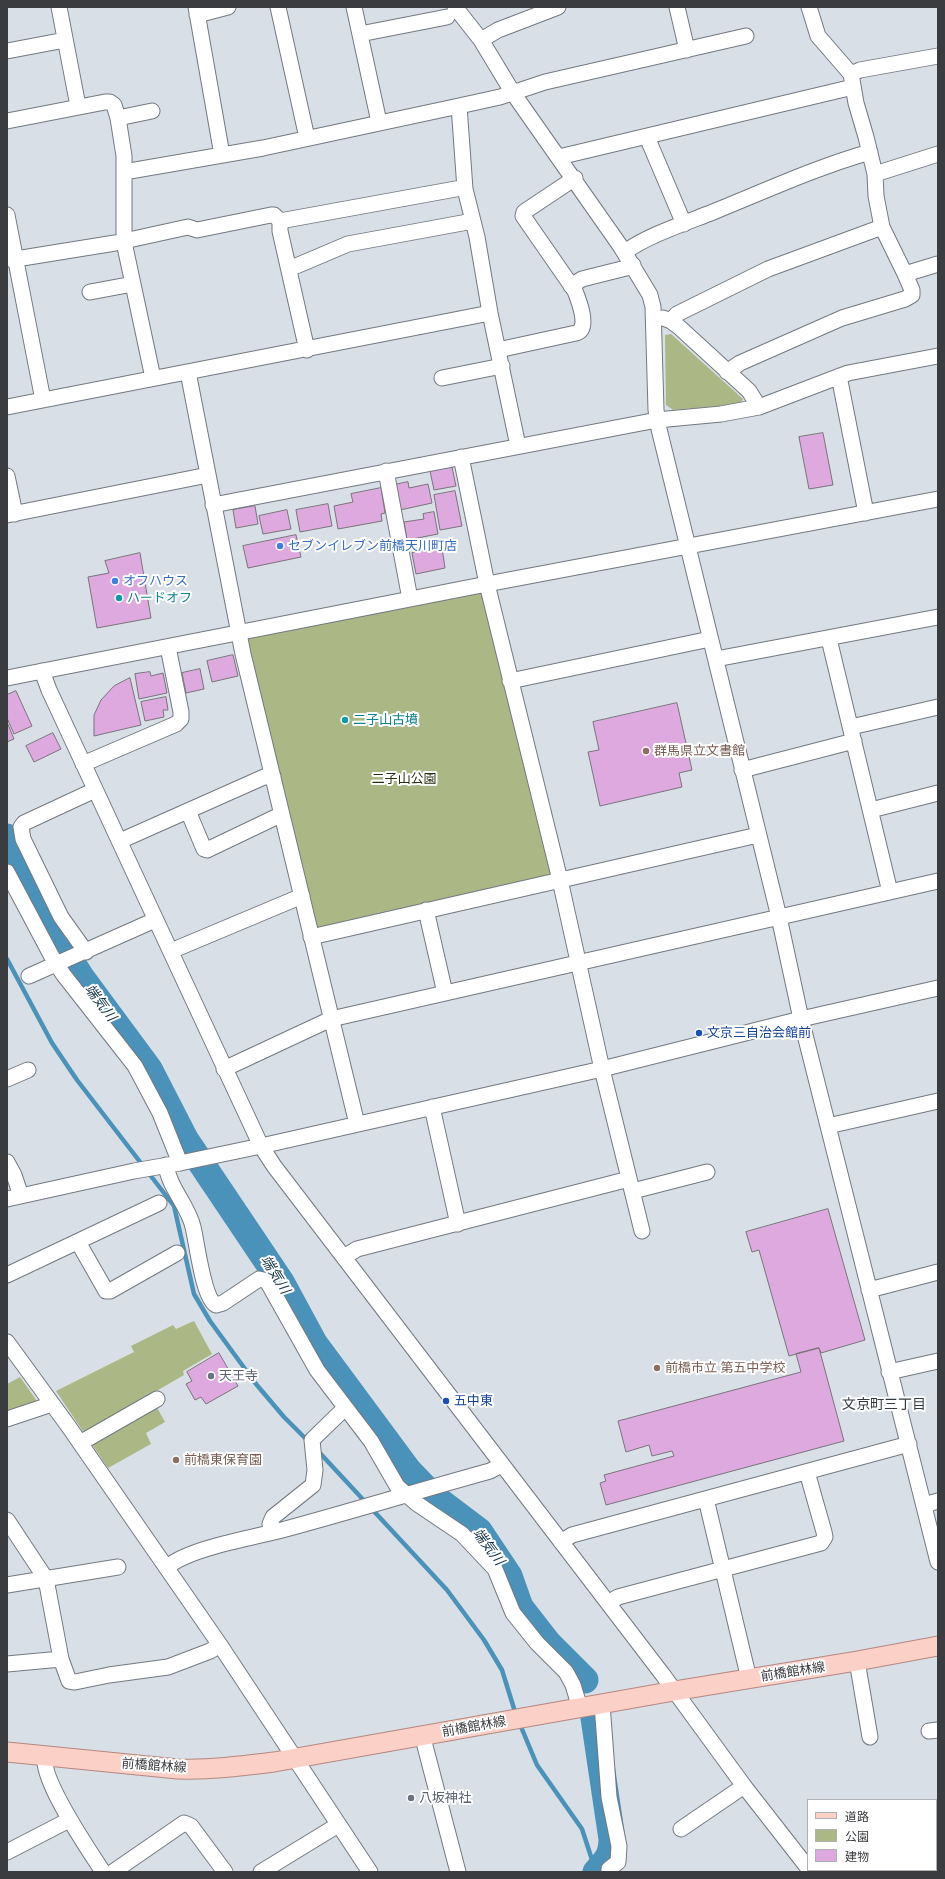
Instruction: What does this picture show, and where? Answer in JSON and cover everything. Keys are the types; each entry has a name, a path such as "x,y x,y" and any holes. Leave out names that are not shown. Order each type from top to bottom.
{"main road":[{"name":"前橋館林線","path":"7,1752 163,1768 204,1770 274,1762 938,1646"}],"street":[{"path":"59,7 78,106"},
{"path":"222,155 197,11 228,7"},
{"path":"278,7 307,138"},
{"path":"354,7 378,122"},
{"path":"481,40 498,30 558,7"},
{"path":"677,7 687,50"},
{"path":"727,372 740,363 842,318 909,297 912,294 912,290 905,274 882,227 876,196 875,174 852,80 818,36 809,7"},
{"path":"360,34 451,12 481,40 513,93 575,178 625,252 650,295 654,307 657,420 889,1372 909,1444 931,1503 938,1562"},
{"path":"124,172 222,155 459,106 513,93 545,82 746,36"},
{"path":"7,51 65,40"},
{"path":"559,157 647,138 852,80 860,70 938,56"},
{"path":"7,120 78,106 110,102 114,105 118,118 124,156 124,242 152,378"},
{"path":"459,106 465,189 473,221 490,313 518,446"},
{"path":"118,118 152,111"},
{"path":"647,138 684,224"},
{"path":"625,252 633,246 684,224 832,164 870,152"},
{"path":"875,174 938,154"},
{"path":"498,350 580,332 583,323 578,298 523,216 524,212 575,178"},
{"path":"280,221 461,188 465,189"},
{"path":"7,215 11,259 43,400"},
{"path":"11,259 124,242 188,228 197,230 274,215 280,221 280,231 307,350"},
{"path":"289,269 348,244 473,221"},
{"path":"671,321 677,314 768,269 882,227"},
{"path":"905,274 938,264"},
{"path":"571,286 582,279 633,265"},
{"path":"90,292 133,284"},
{"path":"7,407 152,378 307,350 490,313"},
{"path":"654,317 665,318 671,321 749,391 759,407"},
{"path":"213,505 657,420 728,413 759,407 839,376 938,356"},
{"path":"442,378 502,366"},
{"path":"188,372 238,633 357,1124"},
{"path":"839,376 866,513"},
{"path":"461,457 487,584 560,880 602,1069 642,1231"},
{"path":"386,471 410,599"},
{"path":"7,476 11,514 208,475"},
{"path":"7,678 487,584 938,499"},
{"path":"716,659 938,617"},
{"path":"510,681 710,638"},
{"path":"828,639 853,734 890,892"},
{"path":"84,764 176,724 181,719 181,712 168,647"},
{"path":"42,671 49,690 95,790 261,1146 274,1166 344,1256 501,1465 608,1603 744,1786 807,1867"},
{"path":"742,770 938,707"},
{"path":"120,841 264,777 273,776"},
{"path":"86,952 62,917 23,839 21,827 24,822 95,790"},
{"path":"871,810 938,793"},
{"path":"188,811 204,849 207,850 276,817 282,816"},
{"path":"311,937 758,835"},
{"path":"7,872 57,965 80,998 134,1066 160,1113 173,1164 168,1176 191,1218 206,1288 213,1304 216,1305 223,1303 258,1279 267,1281 317,1370 370,1441 398,1486 405,1494 462,1534 480,1551 495,1569 513,1614 537,1643 566,1672 573,1684 580,1708"},
{"path":"224,1069 331,1019 938,881"},
{"path":"170,951 302,896"},
{"path":"426,910 445,993"},
{"path":"29,976 57,965 156,920"},
{"path":"7,1162 14,1175 14,1197 261,1146 602,1069 802,1019 938,988"},
{"path":"7,1079 28,1070"},
{"path":"828,1126 938,1101"},
{"path":"432,1107 458,1224"},
{"path":"344,1256 357,1249 458,1224 631,1185 707,1172"},
{"path":"7,1275 159,1203"},
{"path":"78,1242 106,1291 110,1291 177,1253"},
{"path":"869,1290 938,1272"},
{"path":"7,1342 167,1567 370,1872"},
{"path":"889,1372 938,1361"},
{"path":"80,1443 157,1399"},
{"path":"7,1418 52,1404"},
{"path":"272,1532 270,1524 273,1517 313,1485 315,1476 312,1440 345,1408"},
{"path":"561,1542 572,1535 909,1444"},
{"path":"167,1567 173,1562 197,1552 490,1471 501,1465"},
{"path":"608,1603 618,1597 816,1546 824,1540 824,1532 807,1472"},
{"path":"706,1499 749,1679"},
{"path":"7,1520 46,1579 61,1659 69,1681 75,1682 109,1675 168,1667 210,1651 220,1645"},
{"path":"7,1585 118,1567"},
{"path":"7,1664 61,1659"},
{"path":"857,1661 870,1737"},
{"path":"602,1704 609,1797 619,1846 618,1862 609,1869 609,1872"},
{"path":"424,1735 425,1746 458,1872"},
{"path":"45,1756 45,1767 69,1820 103,1872"},
{"path":"681,1829 744,1786"},
{"path":"7,1852 69,1820"},
{"path":"114,1872 184,1823 191,1826 225,1872"},
{"path":"261,1872 338,1825"}],"green space":[{"path":"671,334 743,399 740,404 673,410 666,405 665,335"},
{"name":"二子山公園","path":"487,584 560,880 311,937 239,633"},
{"path":"194,1321 212,1354 183,1371 184,1375 84,1433 56,1391 134,1352 131,1346 173,1325 176,1329"},
{"path":"20,1377 37,1401 7,1413 7,1384"},
{"path":"155,1404 165,1422 146,1433 151,1444 108,1468 89,1440"}],"building":[{"path":"823,433 833,485 809,489 799,437"},
{"path":"452,467 456,486 434,490 430,471"},
{"path":"408,482 409,488 428,484 432,503 400,510 394,485"},
{"path":"381,488 385,513 381,514 382,521 338,529 334,506 353,502 351,494"},
{"path":"455,491 462,526 440,530 434,495"},
{"path":"328,504 332,526 300,532 296,510"},
{"path":"255,506 258,524 236,528 233,510"},
{"path":"287,510 291,529 263,534 259,516"},
{"path":"434,512 438,534 407,540 404,522 424,519 423,514"},
{"path":"296,535 301,557 248,568 243,546"},
{"path":"442,548 445,568 416,574 412,553"},
{"name":"ハードオフ","path":"140,553 151,618 97,628 88,577 109,573 105,561"},
{"path":"233,655 238,676 212,682 207,661"},
{"path":"200,669 204,689 186,693 182,673"},
{"path":"150,672 151,676 163,673 167,693 139,699 135,674"},
{"path":"130,678 141,725 94,736 94,715 101,700 114,686"},
{"path":"16,691 32,726 14,734 7,718 7,695"},
{"path":"166,697 168,710 163,710 164,717 145,721 141,702"},
{"path":"677,703 692,770 679,773 682,787 600,806 588,752 599,750 593,722"},
{"path":"7,722 14,739 7,742"},
{"path":"53,733 61,749 34,762 26,746"},
{"path":"828,1209 865,1340 821,1353 819,1348 789,1356 759,1250 752,1252 746,1232"},
{"path":"819,1348 844,1441 606,1505 600,1483 606,1481 604,1475 674,1456 672,1451 652,1456 649,1445 626,1452 618,1421 801,1372 796,1354"},
{"name":"天王寺","path":"219,1353 238,1386 206,1404 201,1397 195,1400 186,1384 192,1381 187,1372"}],"waterway":[{"name":"端気川","path":"7,837 58,941 81,977 149,1069 185,1139 281,1282 314,1343 408,1470 434,1497 479,1531 509,1576 520,1607 548,1643 585,1680"},
{"path":"7,959 52,1043 77,1080 174,1206 194,1294 210,1321 256,1384 284,1417 308,1441"},
{"path":"318,1451 447,1590 484,1640 502,1670 516,1715"},
{"name":"端気川","path":"594,1718 612,1839 610,1853 596,1872"},
{"path":"519,1722 537,1765 582,1829 596,1872"}],"place":[{"name":"セブンイレブン前橋天川町店","path":"280,546"},
{"name":"オフハウス","path":"115,581"},
{"name":"ハードオフ","path":"119,598"},
{"name":"二子山古墳","path":"345,720"},
{"name":"群馬県立文書館","path":"646,751"},
{"name":"文京三自治会館前","path":"699,1033"},
{"name":"前橋市立 第五中学校","path":"657,1368"},
{"name":"天王寺","path":"211,1376"},
{"name":"五中東","path":"446,1401"},
{"name":"前橋東保育園","path":"176,1460"},
{"name":"八坂神社","path":"411,1798"}],"district":[{"name":"文京町三丁目","path":"884,1405"}]}
